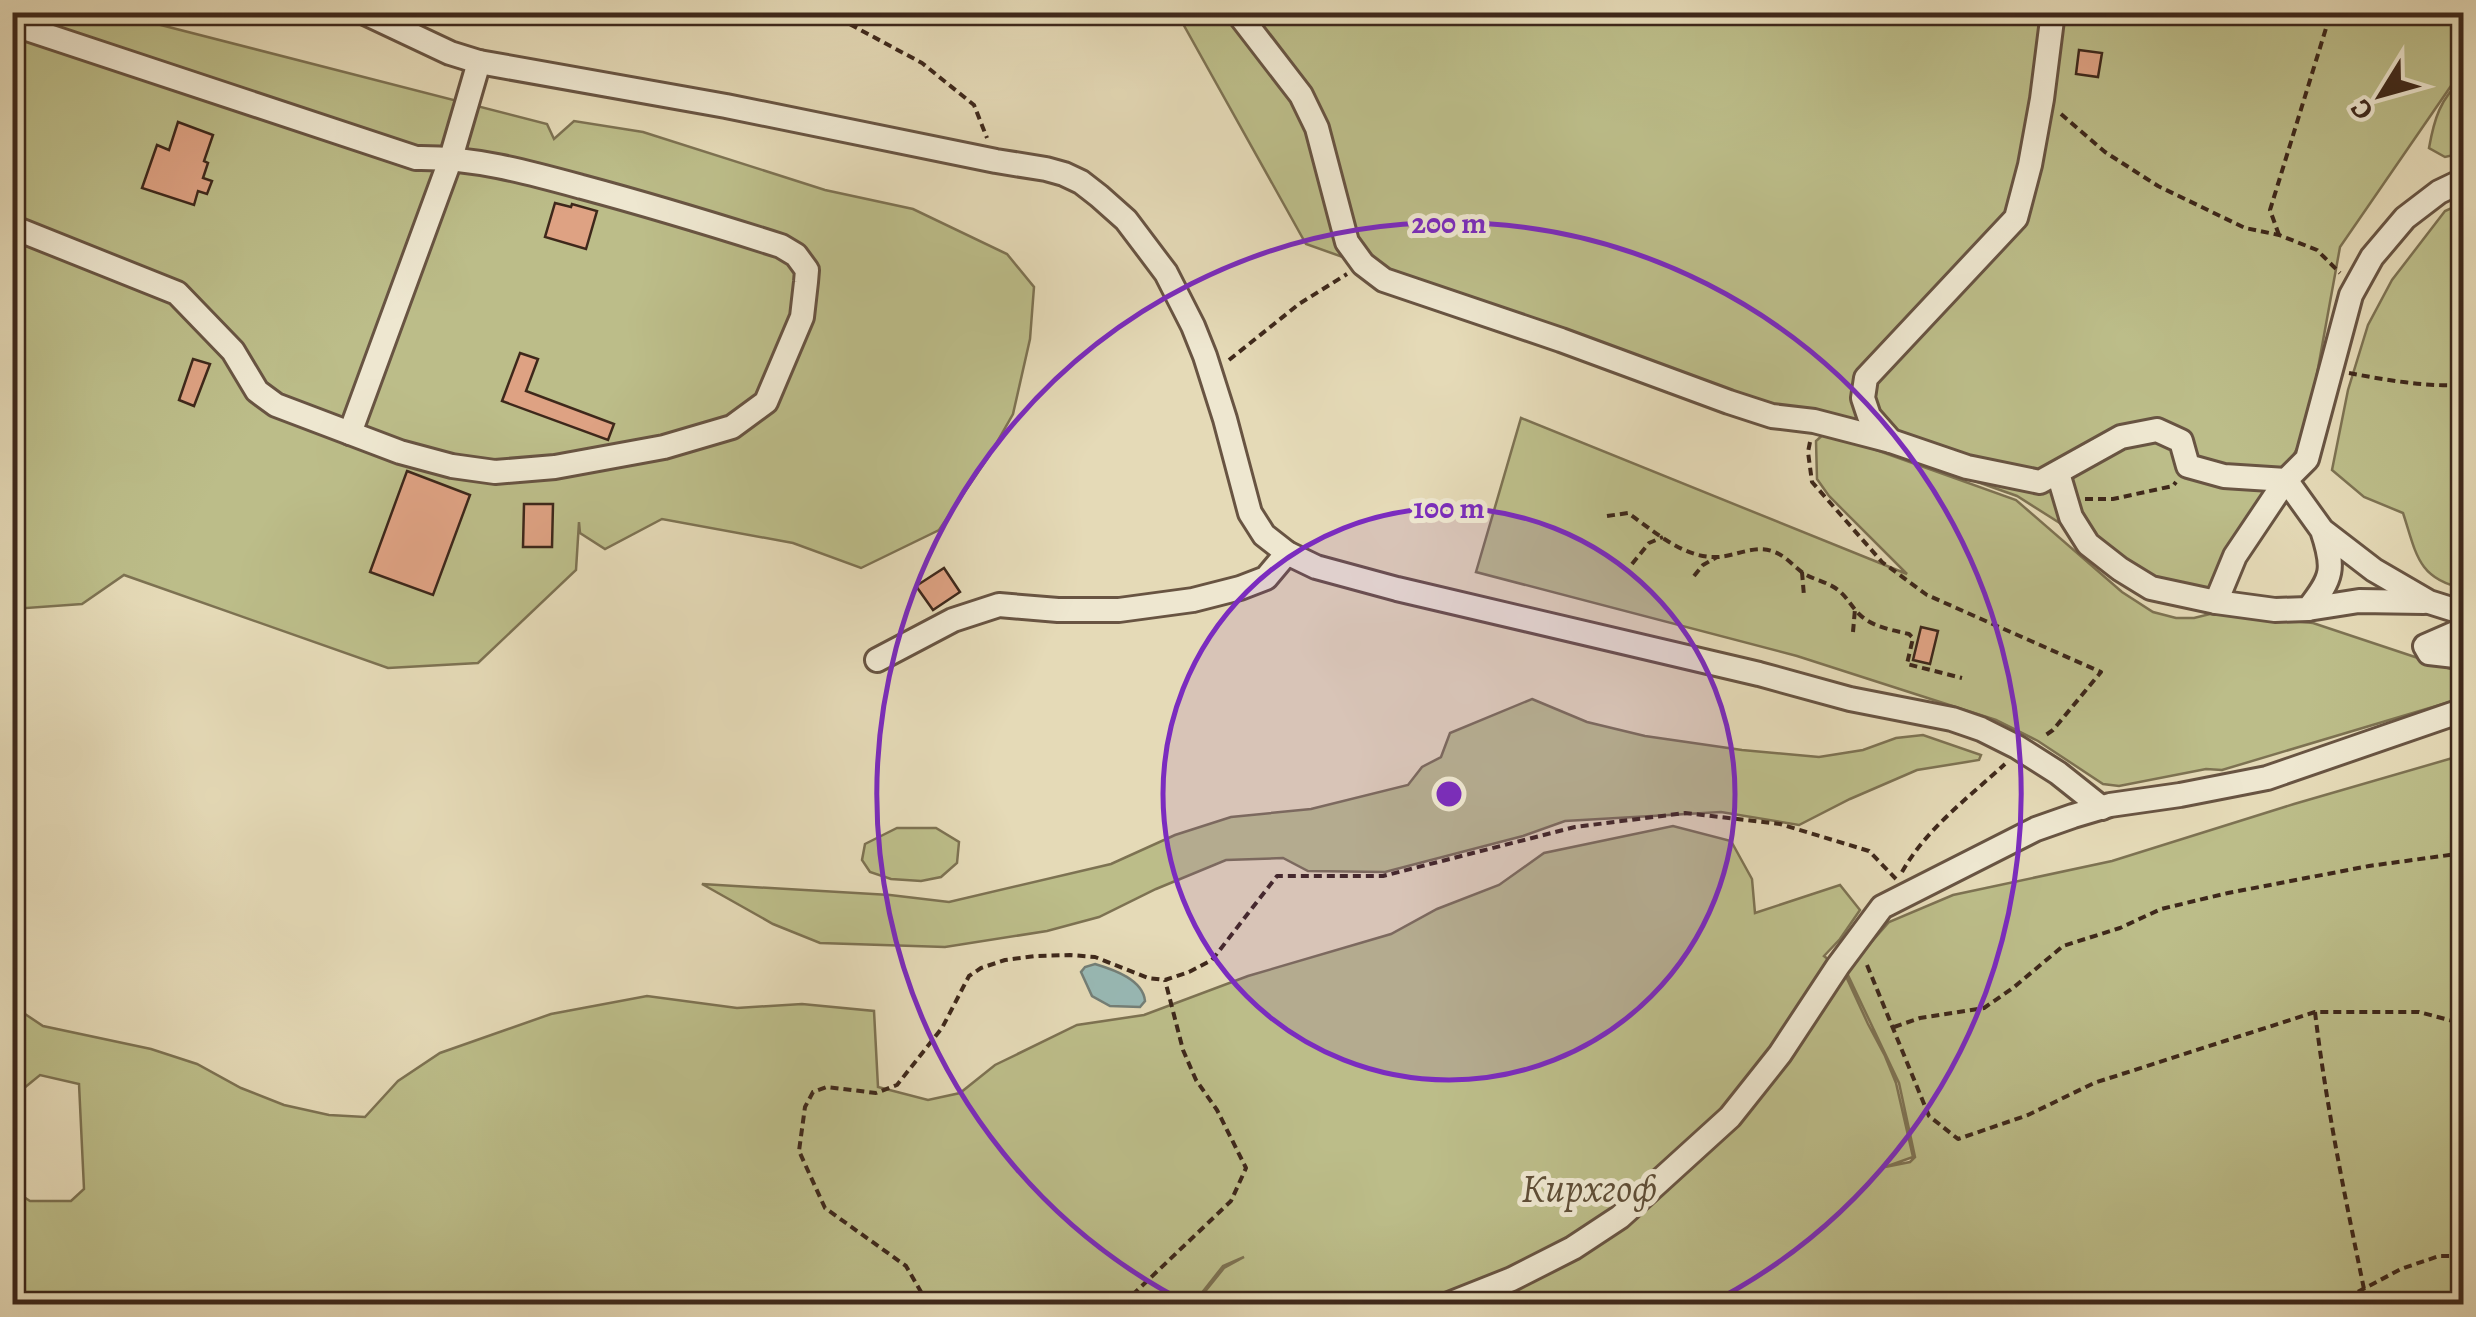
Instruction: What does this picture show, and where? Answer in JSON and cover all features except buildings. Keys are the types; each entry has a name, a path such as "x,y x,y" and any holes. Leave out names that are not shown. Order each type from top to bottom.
{"street":[{"path":"362,12 450,53 479,62 726,106 1064,174 1081,182 1126,220 1166,273 1205,356 1250,513 1264,534 1287,554 1397,589 1981,729 2030,745 2102,808"},
{"path":"1238,12 1301,94 1317,128 1347,242 1363,264 1384,280 1772,416 1814,421 1891,441 1968,467 2040,482 2059,478 2121,436 2156,430 2180,441 2188,466 2224,476 2286,480"},
{"path":"1891,441 1868,416 1862,398 1866,378 2016,218 2042,98 2052,12"},
{"path":"12,24 416,158 451,158 525,171 781,246 796,255 807,270 802,317 766,402 732,427 664,447 555,467 494,472 400,452 276,405 257,391 234,351 177,294 12,227"},
{"path":"350,433 451,158 479,62"},
{"path":"2216,602 2235,556 2286,480 2307,459 2351,295 2372,257 2405,218 2439,192 2464,180"},
{"path":"2059,478 2070,517 2088,544 2151,588 2276,610 2308,610 2360,601 2429,602"},
{"path":"2286,480 2322,530 2331,556 2328,584 2308,610"},
{"path":"2322,530 2374,570 2429,602 2464,613"},
{"path":"877,660 953,620 998,605 1119,610 1193,600 1266,578 1287,554"},
{"path":"2464,629 2425,646 2429,653 2464,656"},
{"path":"1448,1304 1512,1279 1573,1248 1633,1205 1730,1117 1780,1054 1882,907 2036,830 2102,808 2268,778 2464,710"}],"path":[{"path":"827,12 922,62 974,105 996,161"},
{"path":"2279,236 2270,210 2331,12"},
{"path":"2042,98 2105,152 2158,186 2245,228 2317,250 2339,271 2351,295"},
{"path":"1210,376 1298,304 1363,264"},
{"path":"2332,370 2464,385"},
{"path":"1814,421 1808,452 1812,482 1882,562 1927,595 2102,672 2053,730 1950,814 1914,850 1882,907"},
{"path":"2059,478 2083,498 2113,500 2173,486 2188,466"},
{"path":"1607,516 1628,513 1688,552 1716,557 1766,548 1777,552 1802,572 1837,589 1870,622 1914,638 1907,664 1962,678"},
{"path":"1632,564 1649,544 1663,537"},
{"path":"1694,576 1716,557"},
{"path":"1802,572 1804,596"},
{"path":"1853,632 1855,609"},
{"path":"928,1304 906,1266 825,1208 799,1151 805,1107 813,1092 827,1087 876,1093 897,1085 942,1028 969,976 981,968 1005,960 1070,954 1095,957 1148,978 1165,980 1212,960 1277,876 1383,876 1575,827 1684,813 1780,824 1869,851 1910,893"},
{"path":"1892,1028 1920,1018 1984,1008 2063,946 2120,928 2161,909 2369,866 2464,853"},
{"path":"1856,941 1928,1116 1958,1139 2028,1115 2094,1082 2315,1012 2419,1012 2464,1024"},
{"path":"1123,1304 1230,1201 1246,1168 1217,1110 1196,1080 1165,980"},
{"path":"2315,1012 2329,1111 2364,1289 2372,1304"},
{"path":"2335,1304 2401,1269 2439,1256 2464,1256"}],"green space":[{"path":"2463,12 2464,67 2340,247 2307,429 2236,567 2206,589 2169,592 2017,496 1306,244 1177,13"},
{"path":"13,13 114,13 547,124 554,139 574,121 643,132 825,190 913,209 1007,254 1034,287 1030,339 1013,414 939,530 861,568 793,543 662,519 605,549 580,533 579,522 576,570 478,663 388,668 124,575 82,604 13,609"},
{"path":"2463,79 2463,153 2445,157 2429,148 2433,128 2443,102"},
{"path":"2463,203 2463,588 2427,571 2403,513 2364,497 2332,470 2348,390 2368,325 2392,280 2445,211"},
{"path":"1521,418 1907,574 1817,479 1816,441 1826,432 2016,500 2122,592 2153,612 2194,618 2226,610 2313,623 2463,673 2463,698 2222,770 2206,769 2119,786 2103,784 2038,741 1996,720 1797,656 1476,572"},
{"path":"1532,699 1587,722 1645,736 1742,750 1819,757 1923,735 1981,755 1979,760 1917,770 1799,825 1721,812 1565,821 1385,872 1308,871 1283,858 1226,860 1099,917 1047,931 945,947 820,943 773,924 702,884 949,902 1111,864 1175,835 1231,817 1311,809 1408,785 1422,767 1441,757 1450,733"},
{"name":"Кирхгоф","path":"2463,755 2463,1304 1195,1304 1224,1268 1244,1257 1223,1266 1193,1304 13,1304 13,1190 30,1201 71,1201 84,1189 79,1084 40,1075 13,1097 13,1006 43,1026 151,1049 197,1064 284,1105 329,1115 365,1117 398,1081 440,1053 551,1014 647,996 737,1008 802,1004 874,1011 878,1087 928,1100 960,1093 995,1065 1077,1025 1144,1015 1248,976 1391,934 1437,909 1499,885 1544,853 1673,826 1731,841 1752,879 1755,913 1840,885 1860,910 1824,956 1844,972 1896,1083 1913,1157 1885,1167 1910,1162 1915,1157 1899,1083 1846,971 1889,922 1953,895 2112,861"},
{"path":"897,828 936,828 959,842 957,863 941,877 921,881 891,879 870,872 862,860 865,844"}],"water":[{"path":"1095,964 1134,982 1145,1001 1140,1007 1110,1006 1092,996 1081,972"}]}
